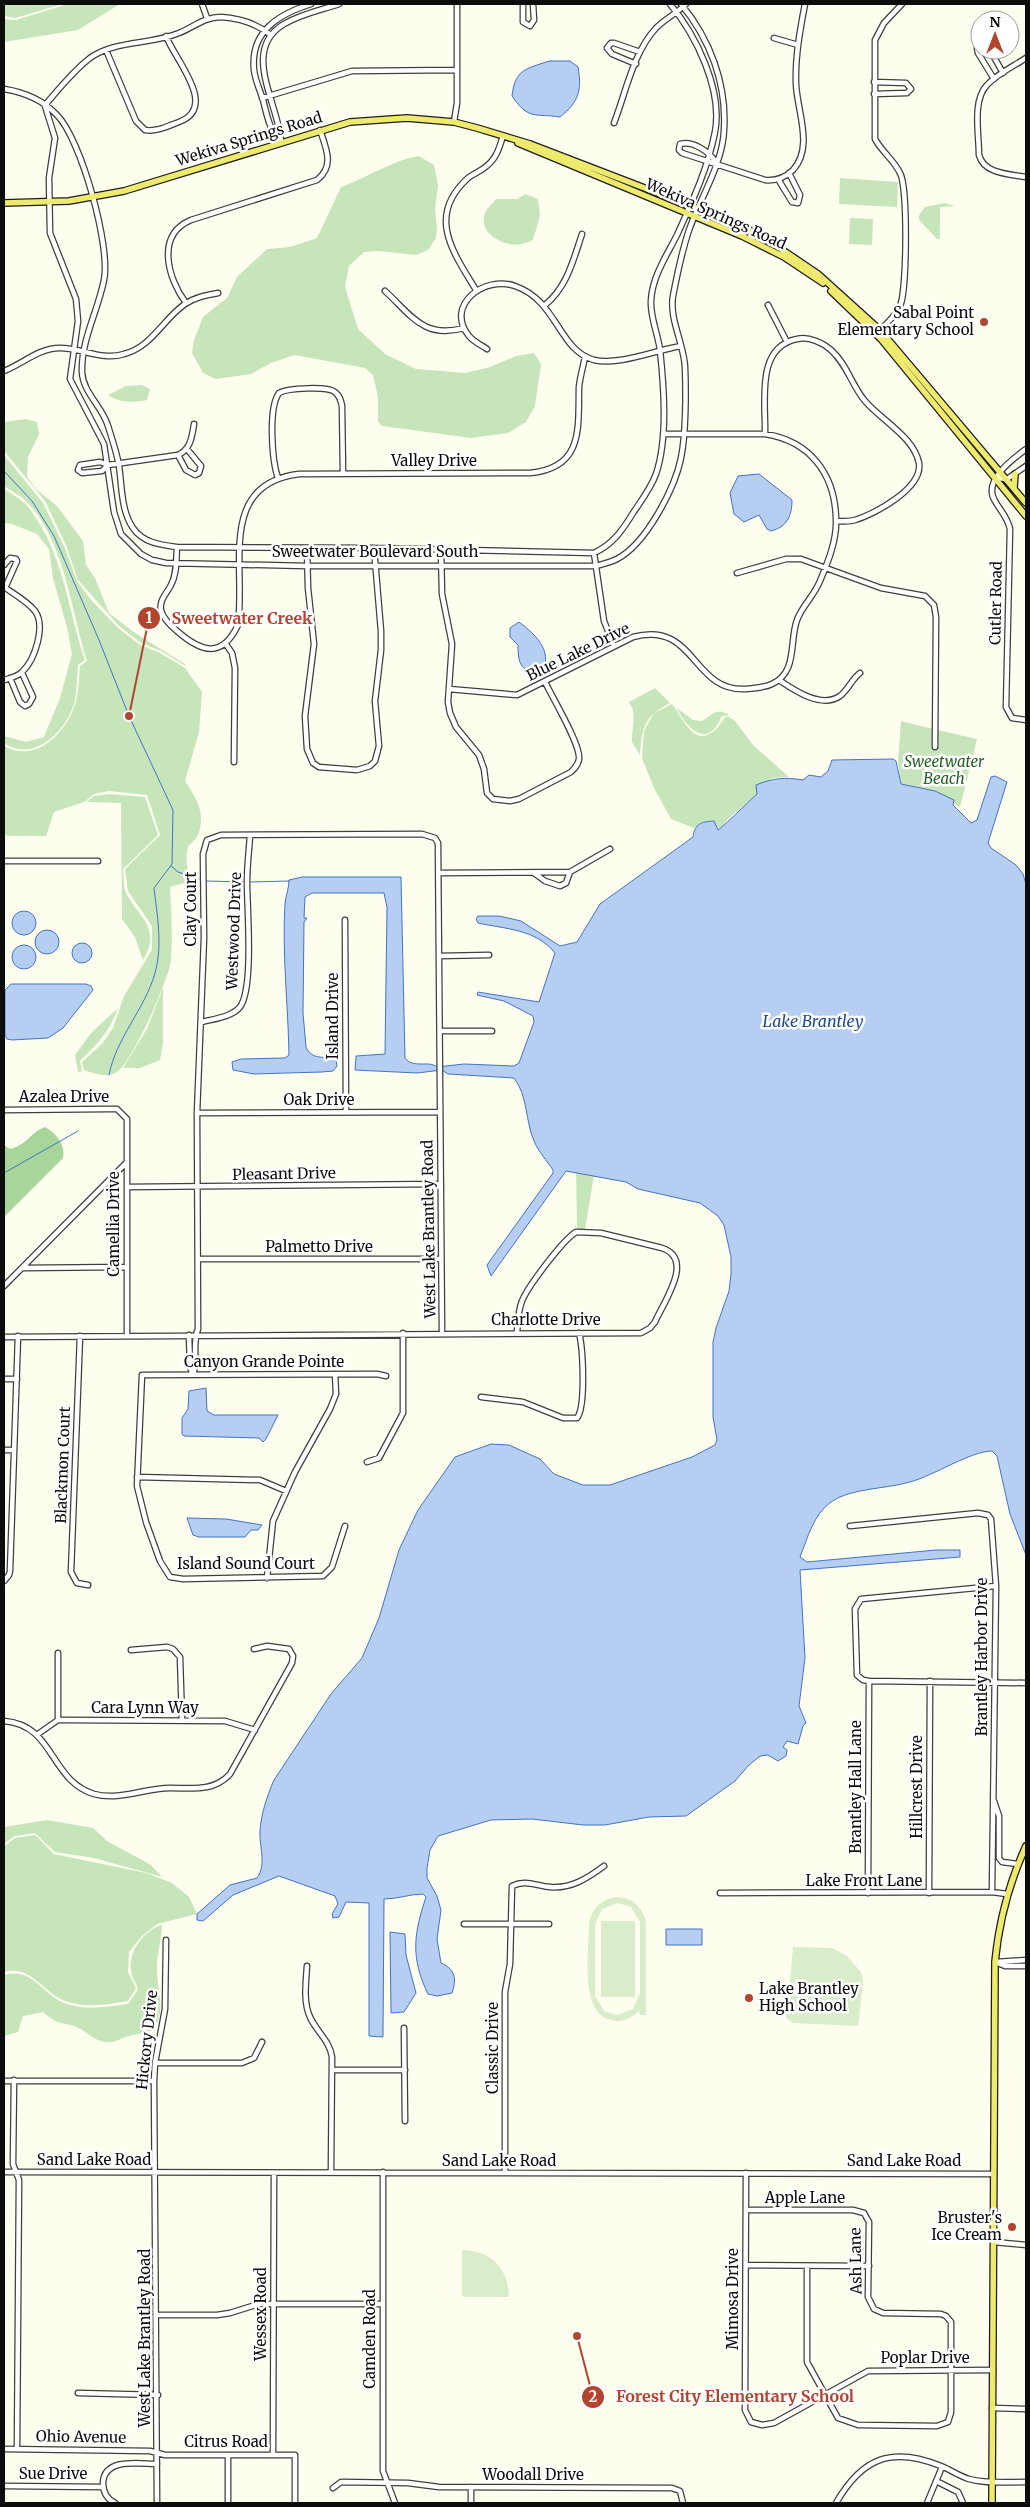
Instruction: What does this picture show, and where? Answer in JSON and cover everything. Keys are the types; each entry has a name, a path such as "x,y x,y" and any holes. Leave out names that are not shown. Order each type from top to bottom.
{"main road":[{"name":"Wekiva Springs Road","path":"4,203 49,202 93,198 350,122 391,118 454,122 503,136 530,144 741,225 818,274 878,332 1026,503"},
{"name":"Wekiva Springs Road","path":"503,136 696,216 784,257 823,283 878,332 1026,516"},
{"path":"1014,488 1015,474"},
{"path":"992,2503 995,1962 998,1935 1007,1894 1026,1846"}],"street":[{"path":"202,4 206,18"},
{"path":"280,142 272,134 254,72 253,56 259,37 278,17 311,4"},
{"path":"280,142 280,129 263,71 262,58 271,35 283,24 329,5 339,4"},
{"path":"454,122 457,70 457,4"},
{"path":"523,4 523,22 530,26 534,20 533,4"},
{"path":"614,646 604,621 594,553 618,537 656,474 664,434 660,349 651,302 655,276 690,206 707,162 716,130 710,78 701,53 670,4"},
{"path":"716,162 710,152 684,143 679,147 682,153 707,162 716,162 765,180 778,179 789,173 800,159 803,149 803,134 796,84 798,45 804,4"},
{"path":"878,332 896,314 904,294 905,190 900,173 881,151 876,139 874,50 877,33 902,4"},
{"path":"614,123 640,52 656,29 683,5"},
{"name":"Sweetwater Boulevard South","path":"45,105 55,138 50,178 50,233 76,299 78,321 72,350 70,378 104,444 114,512 121,534 128,543 152,560 175,563 307,566 596,566 618,559 634,546 651,525 671,486 681,458 685,366 673,299 689,230 699,210 716,162 724,132 723,100 719,77 710,49 683,5"},
{"path":"45,105 81,66 106,50 178,33 206,18 235,19 264,30 271,35"},
{"path":"106,50 136,121 145,130 157,130 186,119 191,115 196,104 188,76 171,50 166,36"},
{"path":"774,38 798,45"},
{"path":"636,64 612,54 607,48 610,43 614,43 640,52"},
{"path":"1026,58 994,79 982,92 979,103 980,161 988,168 1026,177"},
{"path":"982,60 994,79"},
{"path":"996,60 1003,73"},
{"path":"262,98 352,71 457,70"},
{"path":"710,78 719,77"},
{"path":"874,82 906,83 911,89 907,94 874,94"},
{"name":"Sweetwater Boulevard South","path":"4,89 31,96 45,105 65,124 81,161 93,198 105,252 106,267 83,352 82,373 85,386 108,423 118,464 124,505 133,529 149,541 177,547 374,548 594,553"},
{"path":"186,304 171,280 169,266 172,239 177,228 191,220 317,180 324,175 329,161 320,130"},
{"path":"476,290 448,240 447,210 457,189 470,176 494,160 503,136"},
{"path":"778,179 788,198 792,202 798,203 801,199 789,173"},
{"path":"545,305 557,296 564,285 582,234"},
{"path":"488,349 469,336 464,328 463,308 466,301 476,290 492,285 514,285 530,293 545,305 574,349 585,357 610,361 681,346"},
{"path":"385,291 428,328 447,332 464,328"},
{"path":"4,371 38,352 61,348 109,357 136,350 151,339 186,304 198,298 218,294"},
{"path":"768,305 787,342"},
{"path":"765,434 768,363 778,348 787,342 802,338 824,344 833,352 864,400 906,441 919,463 917,480 902,496 857,520 836,520"},
{"name":"Valley Drive","path":"240,564 240,530 247,505 253,496 278,478 299,474 530,473 552,469 569,455 577,439 579,385 585,357"},
{"path":"278,478 273,458 274,405 279,393 289,389 330,390 339,396 342,406 343,474"},
{"path":"108,465 102,471 82,474 78,470 80,465 100,462 108,465 118,464 178,455 187,449 194,424"},
{"path":"664,434 765,434 793,440 813,457 828,482 836,520 833,545 812,598 797,620 790,663 779,680 811,698 835,698 841,695 850,682 860,673"},
{"path":"178,455 186,470 195,475 201,466 187,449"},
{"path":"1026,449 1000,471 997,478 1006,479 1026,466"},
{"name":"Cutler Road","path":"997,478 993,488 993,499 1005,513 1010,529 1006,707 1012,718 1026,720"},
{"path":"177,547 174,577 161,604 164,616 170,625 198,648 217,647 225,643 238,625 240,564"},
{"path":"307,549 314,636 305,716 307,748 313,763 319,767 357,770 365,768 375,761 380,746 375,701 382,650 374,548"},
{"path":"441,549 444,604 452,644 449,689 450,713 456,727 479,755 489,797 500,801 519,799 571,772 579,760 577,746 544,682"},
{"path":"4,566 10,558 16,558 17,561 4,587 35,611 39,619 38,641 29,663 22,673 4,680"},
{"path":"737,572 794,558 826,566 881,588 925,596 934,605 936,617 935,747"},
{"name":"Blue Lake Drive","path":"449,689 509,696 526,692 614,646 644,634 664,635 685,650 711,678 727,689 752,689 770,685 779,680"},
{"path":"225,643 232,653 235,668 234,762"},
{"path":"10,678 20,702 25,706 30,704 32,697 22,673"},
{"name":"West Lake Brantley Road","path":"4,1336 442,1333 439,849 435,838 422,834 250,836"},
{"name":"Clay Court","path":"202,1022 204,846 214,837 250,836"},
{"name":"Westwood Drive","path":"202,1022 233,1013 243,1003 248,956 247,880 250,836"},
{"path":"439,873 570,872 610,849"},
{"path":"4,860 98,861"},
{"path":"533,873 545,881 560,886 566,883 570,872"},
{"name":"Island Drive","path":"345,920 346,1112"},
{"path":"439,956 489,955"},
{"path":"193,1375 195,1367 195,1335 198,1329 197,1113 202,1022"},
{"path":"440,1031 492,1031"},
{"name":"Azalea Drive","path":"4,1110 108,1108 117,1109 123,1113"},
{"name":"Oak Drive","path":"197,1113 440,1112"},
{"name":"Camellia Drive","path":"123,1113 127,1119 127,1336"},
{"path":"4,1286 126,1163"},
{"name":"Pleasant Drive","path":"127,1187 197,1188 441,1184"},
{"name":"Charlotte Drive","path":"442,1333 636,1333 648,1330 655,1322 676,1274 678,1264 676,1256 662,1248 585,1231 576,1232 567,1240 525,1295 520,1308 517,1332"},
{"name":"Palmetto Drive","path":"198,1259 441,1259"},
{"path":"22,1268 127,1267"},
{"path":"367,1462 379,1458 401,1420 403,1405 403,1333"},
{"path":"481,1397 523,1402 563,1418 577,1418 580,1412 581,1393 582,1349 579,1333"},
{"path":"189,1335 190,1367 193,1375"},
{"path":"4,1581 9,1575 10,1570 18,1336"},
{"name":"Blackmon Court","path":"80,1336 71,1572 77,1583 88,1584"},
{"path":"267,1578 273,1521 286,1491 330,1409 336,1394 335,1374"},
{"name":"Canyon Grande Pointe","path":"142,1375 335,1374 386,1376"},
{"name":"Island Sound Court","path":"142,1375 137,1477 139,1500 160,1561 165,1572 170,1577 183,1579 314,1578 327,1574 332,1567 345,1526"},
{"path":"4,1379 17,1379"},
{"path":"4,1450 14,1450"},
{"path":"137,1477 260,1480 286,1491"},
{"name":"Brantley Harbor Drive","path":"850,1526 978,1513 988,1516 992,1524 996,1586 996,1683 990,1867 992,1892"},
{"path":"4,1519 12,1519"},
{"path":"996,1586 861,1599 855,1610 857,1675 863,1680 868,1681 1026,1683"},
{"path":"4,1720 22,1724 38,1734 64,1775 72,1783 96,1794 109,1796 157,1788 199,1788 217,1784 230,1774 292,1663 293,1656 289,1649 282,1646 254,1649"},
{"path":"131,1650 167,1648 173,1649 180,1657 182,1720"},
{"path":"38,1734 58,1720 58,1653"},
{"name":"Brantley Hall Lane","path":"868,1681 868,1893"},
{"name":"Hillcrest Drive","path":"930,1681 930,1893"},
{"name":"Cara Lynn Way","path":"58,1720 225,1720 255,1730"},
{"name":"Brantley Harbor Drive","path":"993,1800 999,1816 999,1858 1002,1862 1018,1864"},
{"name":"Classic Drive","path":"505,2173 505,1992 510,1964 512,1886 525,1882 550,1887 562,1887 586,1879 604,1866"},
{"name":"Lake Front Lane","path":"720,1893 992,1892 1007,1894"},
{"path":"464,1924 549,1924"},
{"name":"Hickory Drive","path":"155,2173 154,2063 165,2009 166,1940"},
{"path":"995,1962 1026,1960"},
{"path":"995,1962 1005,1966 1026,1966"},
{"path":"306,1966 307,2009 314,2024 328,2044 332,2070 331,2172"},
{"path":"404,2028 405,2121"},
{"path":"154,2063 242,2062 254,2058 262,2042"},
{"path":"332,2070 405,2070"},
{"path":"4,2080 154,2082"},
{"path":"14,2080 13,2164 19,2180 17,2449"},
{"name":"Sand Lake Road","path":"4,2172 994,2174"},
{"name":"Camden Road","path":"383,2172 382,2471 385,2482 396,2503"},
{"name":"West Lake Brantley Road","path":"155,2173 158,2315 157,2503"},
{"name":"Wessex Road","path":"273,2454 274,2173"},
{"name":"Mimosa Drive","path":"746,2173 745,2410 751,2422"},
{"name":"Apple Lane","path":"746,2210 854,2210 864,2213"},
{"name":"Ash Lane","path":"864,2213 869,2222 868,2297 874,2309 883,2313 941,2314 949,2319 952,2326 951,2370"},
{"path":"994,2242 1026,2246"},
{"path":"746,2265 869,2266"},
{"path":"807,2266 807,2362 824,2396 838,2418 850,2424 938,2426 948,2422 951,2412 951,2370"},
{"path":"158,2315 217,2315 258,2304 383,2304"},
{"name":"Poplar Drive","path":"751,2422 762,2425 774,2423 868,2371 993,2370"},
{"path":"78,2393 158,2395"},
{"path":"992,2408 1026,2409"},
{"name":"Ohio Avenue","path":"4,2449 150,2450 157,2453"},
{"name":"Citrus Road","path":"157,2453 165,2455 295,2455 295,2503"},
{"path":"228,2455 228,2503"},
{"path":"836,2503 853,2477 871,2463 906,2458 921,2459 967,2479 992,2482 1026,2482"},
{"path":"114,2503 106,2496 103,2487 106,2473 116,2465 157,2464"},
{"path":"927,2503 942,2467"},
{"path":"936,2481 958,2492 963,2503"},
{"name":"Woodall Drive","path":"333,2488 340,2482 385,2482 439,2487 672,2488 680,2491 683,2503"},
{"name":"Sue Drive","path":"4,2486 103,2487"},
{"path":"471,2487 471,2503"}],"green space":[{"path":"4,4 63,4 15,18 4,16"},
{"path":"68,4 120,4 78,30 4,42 4,19 16,20"},
{"path":"419,156 434,165 438,185 435,209 436,238 428,250 416,255 379,251 364,252 349,266 345,287 358,329 385,354 416,369 466,373 490,367 516,356 534,353 541,364 535,406 526,422 508,433 471,438 382,426 378,422 378,397 373,375 365,368 295,355 271,363 251,374 216,379 203,373 192,353 194,340 203,317 227,298 237,277 267,249 290,247 317,238 341,187 399,161"},
{"path":"840,178 898,182 897,207 839,204"},
{"path":"525,194 538,199 540,216 533,240 515,245 493,237 484,226 484,219 488,208 496,199 517,199"},
{"path":"944,203 955,206 940,207 940,239 937,239 919,220 919,215 925,207"},
{"path":"850,218 873,219 872,245 849,244"},
{"path":"142,385 150,389 147,400 127,402 117,400 108,395 126,386"},
{"path":"26,419 37,422 39,434 28,457 27,477 36,489 57,506 83,541 86,565 95,578 109,613 135,633 186,666 161,651 141,643 119,626 78,580 66,545 45,501 4,451 4,422"},
{"path":"4,455 43,503 64,546 77,581 92,601 118,628 140,645 160,653 185,668 202,692 199,732 185,781 199,807 201,820 198,835 187,851 188,882 170,887 172,941 169,969 149,1019 132,1053 117,1072 109,1075 100,1075 84,1070 82,1062 102,1044 113,1028 124,996 152,950 152,926 128,891 125,869 160,835 147,795 109,791 94,794 84,802 54,812 46,836 8,836 4,834 4,746 15,750 29,751 47,743 55,736 73,710 78,693 80,666 87,661 65,577 50,535 26,501 4,486"},
{"path":"4,489 28,506 48,539 61,573 85,660 78,665 75,700 68,718 47,742 38,747 28,749 18,749 4,744 4,736 26,742 44,737 60,698 72,654 67,627 53,578 49,549 37,534 12,524 4,523"},
{"path":"655,688 670,703 655,713 646,723 640,755 632,742 634,716 629,702"},
{"path":"672,704 689,729 700,736 714,731 727,716 735,721 753,745 789,777 773,778 757,785 757,794 728,819 721,829 701,822 694,828 671,819 654,788 642,758 644,731 654,713"},
{"path":"677,708 693,720 702,721 717,712 724,712 729,715 722,716 711,732 701,734 688,725"},
{"name":"Sweetwater Beach","path":"901,721 933,729 933,750 938,750 938,730 977,739 960,807 953,803 954,800 935,791 901,784 898,762"},
{"path":"109,794 145,797 158,835 123,869 126,893 149,931 150,940 143,960 135,937 122,919 121,803 87,802 94,796"},
{"path":"163,988 163,1043 160,1060 140,1068 123,1068 147,1029"},
{"path":"118,1008 107,1031 80,1061 82,1071 78,1072 75,1055 91,1033"},
{"path":"45,1127 62,1144 63,1158 4,1217 4,1145 10,1149 16,1147"},
{"path":"576,1166 595,1169 585,1229 577,1229"},
{"path":"47,1820 93,1828 107,1841 151,1865 162,1877 94,1858 55,1852 35,1833 15,1836 4,1844 4,1827"},
{"path":"35,1835 54,1854 146,1873 172,1883 189,1897 197,1914 157,1924 142,1936 129,1952 128,1972 136,1988 128,2001 112,2004 81,2005 57,1997 36,1980 22,1972 4,1972 4,1846 15,1838"},
{"path":"618,1897 632,1901 642,1911 646,1921 646,2015 640,2015 639,2011 630,2018 619,2021 611,2020 601,2015 594,2006 588,1980 590,1919 598,1905","holes":["618,1903 631,1907 640,1922 640,1993 633,2009 617,2015 604,2011 595,1996 595,1925 602,1909"]},
{"path":"601,1921 635,1921 635,1997 601,1997"},
{"path":"162,1925 157,1965 160,2011 154,2028 148,2032 106,2042 96,2039 79,2028 55,2021 43,2012 23,2016 18,2032 4,2036 4,1975 22,1975 29,1978 56,1999 80,2007 96,2008 128,2004 138,1989 131,1970 132,1956 135,1949 143,1937"},
{"path":"793,1947 832,1948 847,1956 861,1972 863,1982 858,2026 793,2023 786,2018 787,1986 790,1982"},
{"path":"462,2250 472,2251 489,2257 496,2263 505,2277 509,2297 464,2297 462,2295"}],"water":[{"path":"549,61 570,61 578,67 580,82 578,95 571,106 560,117 528,113 512,96 516,80 523,71"},
{"path":"759,474 792,500 788,520 781,527 771,531 767,529 759,515 744,522 734,514 730,493 738,476"},
{"path":"519,622 531,632 544,650 545,663 543,671 530,671 525,669 520,663 518,645 510,637 510,628"},
{"name":"Lake Brantley","path":"893,759 896,761 901,784 935,791 954,800 953,805 971,823 977,820 991,777 995,776 1007,782 988,843 991,848 1016,865 1023,874 1026,884 1026,1555 1010,1514 997,1456 992,1451 963,1459 930,1475 910,1482 858,1491 839,1497 831,1502 815,1520 809,1534 800,1557 807,1562 936,1550 960,1550 960,1557 800,1570 805,1658 799,1706 806,1723 803,1726 798,1744 787,1741 783,1747 787,1750 786,1756 778,1761 768,1755 760,1756 735,1781 686,1816 649,1817 605,1825 583,1825 532,1819 491,1820 438,1836 430,1850 427,1878 437,1896 441,1910 437,1939 441,1963 446,1965 454,1975 452,1993 437,1996 428,1994 418,1968 416,1957 417,1934 426,1897 423,1894 418,1894 384,1899 383,2037 369,2036 369,1903 346,1902 339,1917 333,1918 332,1914 338,1904 335,1896 279,1876 233,1895 203,1921 197,1920 197,1914 230,1885 257,1878 260,1873 262,1861 260,1831 267,1799 274,1780 331,1694 362,1658 379,1618 399,1550 418,1510 455,1457 491,1444 509,1445 540,1459 554,1474 583,1485 610,1485 692,1457 715,1445 717,1440 713,1417 713,1342 729,1291 731,1257 724,1225 718,1216 700,1203 638,1189 626,1182 566,1171 491,1276 487,1265 553,1173 553,1170 534,1141 522,1092 514,1078 448,1074 442,1070 417,1073 355,1070 356,1056 385,1054 387,907 384,893 312,893 305,897 304,918 307,918 304,922 303,1013 306,1047 315,1056 336,1060 337,1066 333,1071 254,1074 233,1070 232,1062 241,1059 285,1058 289,1055 284,941 285,903 289,880 302,877 401,877 405,1058 412,1063 430,1064 437,1067 464,1064 514,1066 519,1063 534,1022 533,1016 504,1001 477,995 478,992 539,1002 555,953 539,939 520,931 478,923 476,919 478,916 499,916 521,921 560,946 577,942 600,904 693,837 695,829 699,824 714,821 718,830 757,794 756,785 779,779 803,780 809,775 821,777 828,771 832,760"},
{"path":"24,911 29,912 35,918 35,928 29,934 24,935 19,934 13,928 12,923 13,918 19,912"},
{"path":"47,930 56,933 59,942 56,951 47,954 38,951 35,942 38,933"},
{"path":"82,943 89,946 92,953 89,960 82,963 75,960 72,953 75,946"},
{"path":"24,945 33,948 36,957 33,966 24,969 15,966 12,957 15,948"},
{"path":"11,984 86,984 91,986 93,990 63,1028 48,1038 12,1040 7,1039 5,1035 5,990"},
{"path":"206,1388 207,1411 214,1415 278,1415 266,1439 263,1442 259,1438 184,1436 182,1434 182,1418 188,1409 189,1391"},
{"path":"187,1518 226,1519 262,1525 258,1530 251,1530 245,1537 199,1537 193,1535"},
{"path":"666,1929 702,1929 702,1945 666,1945"},
{"path":"390,1932 405,1934 406,1955 416,1993 404,2012 391,2013"}],"waterway":[{"path":"4,471 32,501 54,536 99,640 129,716 173,810 172,864 154,888 159,941 155,973 145,999 118,1049 109,1075"},
{"path":"171,866 178,872 199,879"},
{"path":"207,881 243,882"},
{"path":"251,882 289,881"},
{"path":"4,1173 78,1131"}],"place":[{"name":"Sabal Point Elementary School","path":"984,322"},
{"name":"Sweetwater Creek","path":"129,716"},
{"name":"Lake Brantley High School","path":"749,1998"},
{"name":"Bruster's Ice Cream","path":"1012,2227"},
{"name":"Forest City Elementary School","path":"577,2336"}]}
